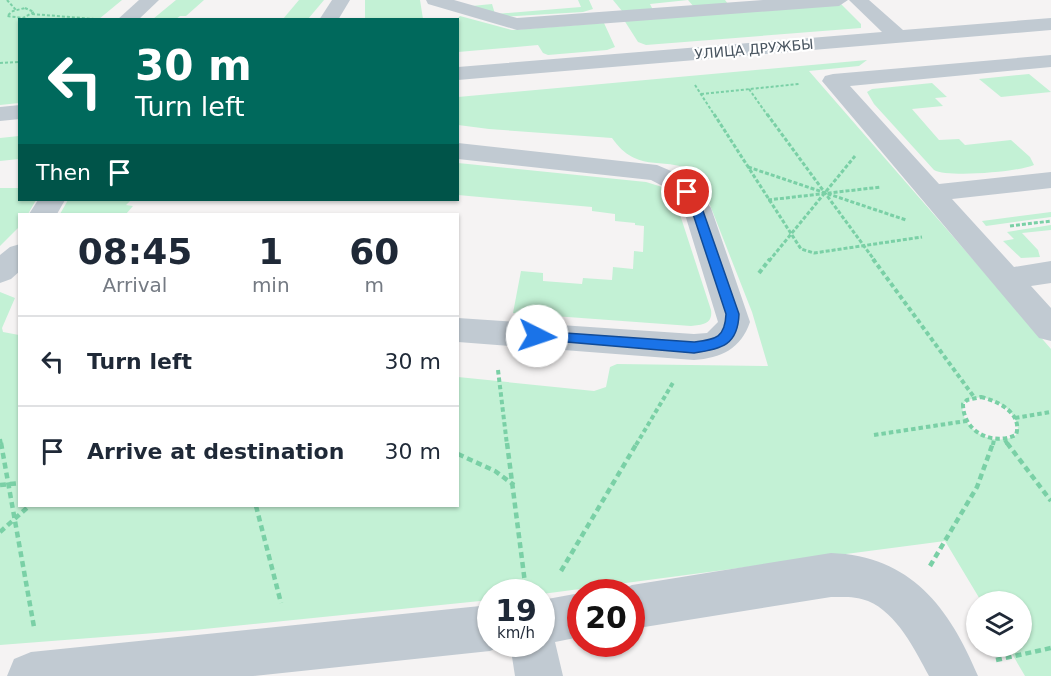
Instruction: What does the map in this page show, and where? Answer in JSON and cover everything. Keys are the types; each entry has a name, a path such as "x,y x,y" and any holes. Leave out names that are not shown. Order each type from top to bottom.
{"street":[{"path":"128,18 150,0"},
{"path":"329,18 341,0"},
{"path":"435,0 508,23 622,30 839,0"},
{"path":"858,0 899,37"},
{"name":"УЛИЦА ДРУЖБЫ","path":"459,74 622,30 899,37 1051,24"},
{"path":"833,81 1051,60"},
{"path":"833,81 1051,329"},
{"path":"0,114 18,112"},
{"path":"459,151 627,168 657,173 675,180 687,192 697,208 734,322 727,337 713,345 694,347 459,330"},
{"path":"930,194 1051,180"},
{"path":"18,256 0,273 18,278"},
{"path":"1006,279 1051,272"},
{"path":"645,605 849,574 869,577 887,585 907,601 926,626 953,673"},
{"path":"50,675 477,629"},
{"path":"535,657 538,676"}],"path":[{"path":"7,0 16,10"},
{"path":"18,19 8,18 9,13 32,9 32,14"},
{"path":"22,18 32,14 82,18"},
{"path":"0,63 18,62"},
{"path":"833,81 701,94 801,249 809,253 964,231"},
{"path":"749,89 974,397 1000,403 1015,418 1018,429 1016,435 1005,440 994,439 976,431 966,421 962,410 963,404 974,397"},
{"path":"730,308 855,156"},
{"path":"747,167 910,221"},
{"path":"768,200 881,187"},
{"path":"492,332 514,485 525,579"},
{"path":"560,573 694,347"},
{"path":"1015,418 1051,412"},
{"path":"874,435 966,421"},
{"path":"0,439 13,518 50,675"},
{"path":"907,601 985,472 992,455 994,439"},
{"path":"1005,440 1051,501"},
{"path":"459,454 495,471 514,485"},
{"path":"0,485 18,483"},
{"path":"0,532 28,507"},
{"path":"256,507 274,569 290,649"},
{"path":"953,673 1051,648"}],"green space":[{"path":"0,0 122,0 100,18 18,18 18,103 0,105"},
{"path":"176,0 204,0 186,16 154,18"},
{"path":"299,0 324,0 309,18 284,18"},
{"path":"365,0 420,0 423,18 365,18"},
{"path":"578,0 589,0 593,9 583,12 500,17 472,6 492,4 495,14 581,7"},
{"path":"613,0 688,0 650,4 653,10 622,11"},
{"path":"688,0 725,0 728,4 694,7"},
{"path":"840,3 861,24 861,28 646,45 638,42 624,20"},
{"path":"460,16 512,30 604,23 615,47 607,50 548,55 543,53 538,45 459,52 458,18"},
{"path":"867,60 859,66 809,71 1051,349 1051,676 1025,676 1014,657 1032,657 1032,591 975,591 945,541 645,580 567,579 567,591 555,592 555,579 477,579 477,601 194,630 0,645 0,292 15,298 2,328 3,332 18,335 18,507 459,507 459,377 594,391 606,387 610,367 617,364 768,366 752,312 697,172 685,167 641,161 631,157 612,138 459,125 459,97","holes":["981,397 1005,407 1013,416 1018,429 1016,435 1008,439 999,440 980,434 966,421 963,413 963,404 967,400"]},
{"path":"1029,74 1051,92 1001,97 979,79"},
{"path":"932,83 947,97 935,98 943,106 912,109 939,140 959,139 965,145 1011,140 1030,157 1034,165 1014,170 983,173 953,174 934,170 874,104 867,92 872,89"},
{"path":"18,136 18,159 0,161 0,138"},
{"path":"459,163 646,182 672,190 711,310 709,321 691,326 513,313 521,271 543,273 543,281 582,284 583,278 612,280 613,267 633,269 634,251 643,252 644,226 615,221 615,214 592,211 592,207 459,195"},
{"path":"0,188 18,188 18,201 35,201 29,213 18,213 18,228 0,246"},
{"path":"67,201 130,201 126,205 133,206 127,213 61,213"},
{"path":"1051,212 1051,217 986,226 982,221"},
{"path":"1051,225 1051,230 1022,233 1038,250 1040,257 1021,258 1003,241 1014,239 1007,232"}],"route":[{"path":"537,336 694,347 713,345 727,337 734,322 732,314 697,208 687,192"}]}
